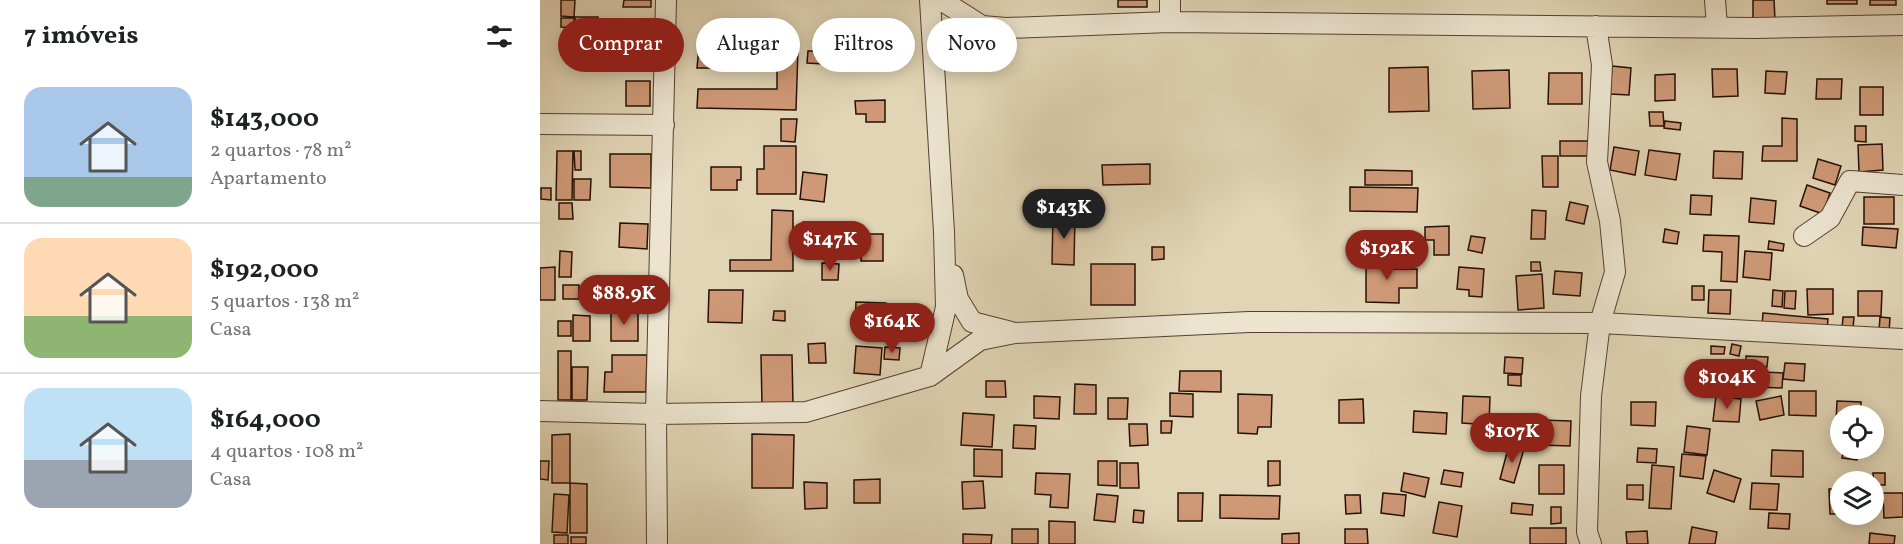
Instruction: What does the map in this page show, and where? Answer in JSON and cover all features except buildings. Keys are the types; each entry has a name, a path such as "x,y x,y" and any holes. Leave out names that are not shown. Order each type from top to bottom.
{"street":[{"path":"657,544 656,414 666,0"},
{"path":"930,0 944,232 946,307 930,376"},
{"path":"941,0 982,26 993,28 1170,22 1717,27 1903,25"},
{"path":"1170,0 1170,22"},
{"path":"1715,0 1717,27"},
{"path":"1591,544 1587,532 1591,396 1600,323 1615,272 1610,221 1597,162 1602,65 1596,26"},
{"path":"540,124 664,125"},
{"path":"1804,236 1830,218 1850,181 1903,185"},
{"path":"944,232 958,299 972,322 1015,333"},
{"path":"540,411 656,414 806,412 930,376 980,340 1015,333 1250,322 1600,323 1903,339"}]}
